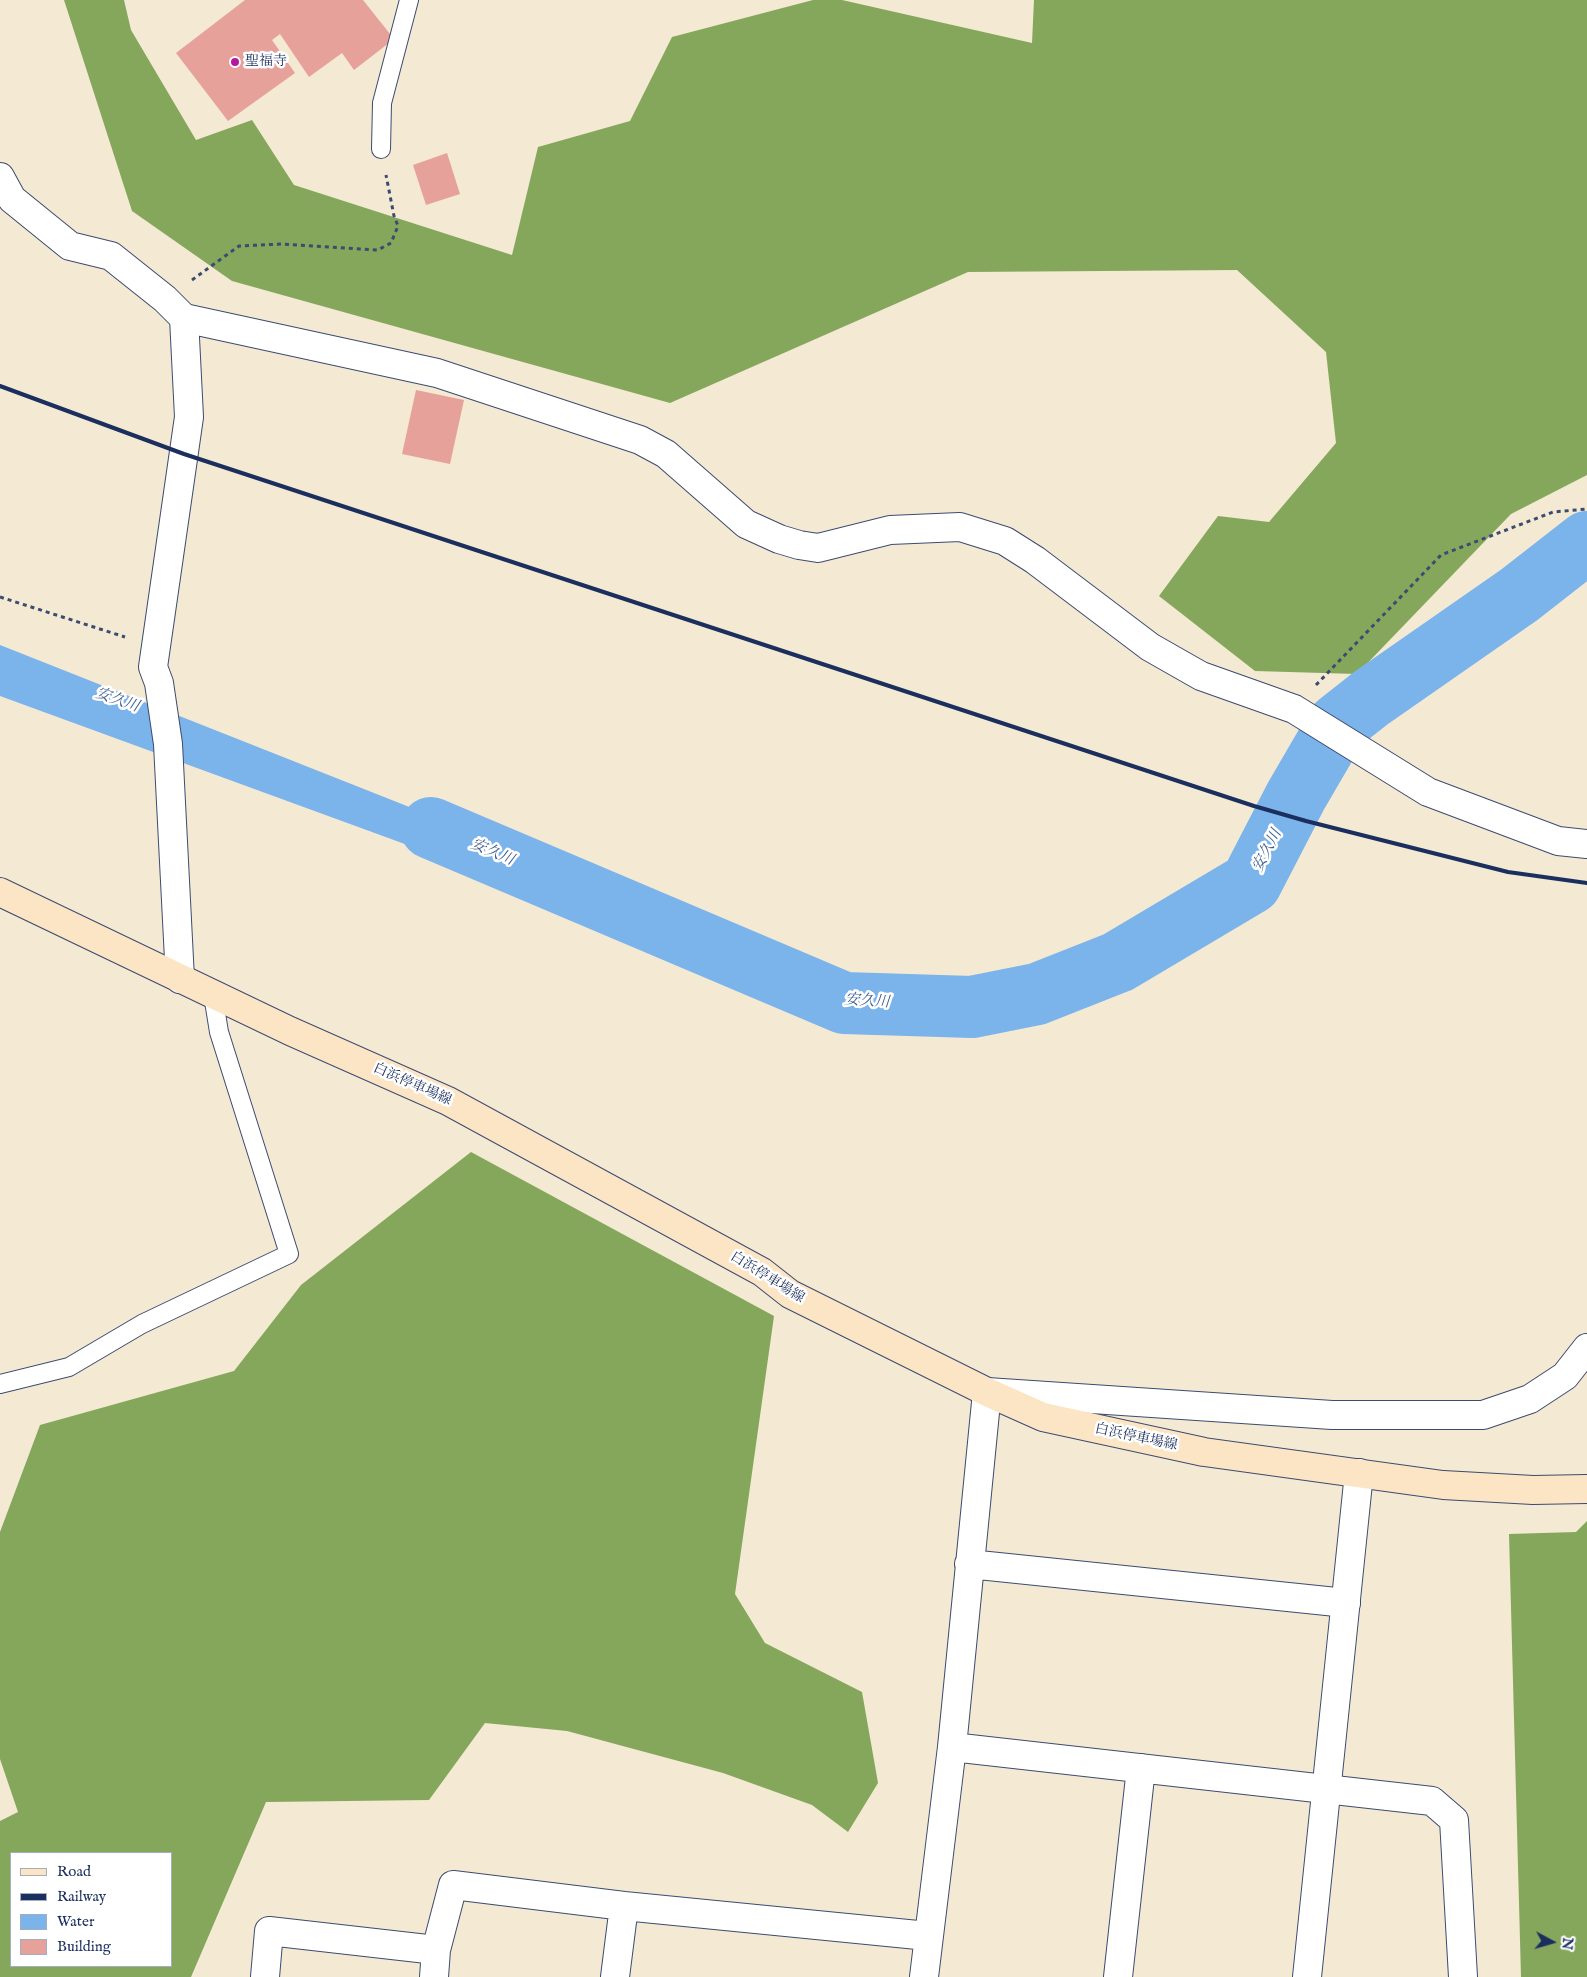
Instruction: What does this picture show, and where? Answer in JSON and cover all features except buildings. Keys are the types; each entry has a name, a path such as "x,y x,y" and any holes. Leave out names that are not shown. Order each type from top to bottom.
{"main road":[{"name":"白浜停車場線","path":"0,892 213,995 448,1101 762,1272 790,1294 987,1392 1043,1417 1204,1452 1359,1473 1487,1488 1533,1490 1587,1489"}],"street":[{"path":"0,178 12,199 70,246 111,256 174,309 437,373 640,440 666,454 746,524 779,539 818,548 890,530 960,527 1005,541 1035,560 1150,647 1201,676 1301,713 1428,792 1558,840 1587,844"},
{"path":"174,309 188,417 153,667 159,683 168,744 180,979"},
{"path":"924,1977 952,1748 987,1392 1332,1414 1484,1414 1530,1399 1565,1376 1587,1348"},
{"path":"1307,1977 1359,1473"},
{"path":"969,1564 1346,1603"},
{"path":"952,1748 1432,1801 1454,1820 1463,1977"},
{"path":"1118,1977 1140,1768"},
{"path":"434,1977 436,1950 453,1885 624,1906 928,1936"},
{"path":"615,1977 624,1906"},
{"path":"265,1977 269,1931 436,1950"}],"lane":[{"path":"380,149 382,103 409,0"},
{"path":"0,1384 69,1367 142,1324 289,1254 219,1032 213,995"}],"path":[{"path":"174,309 239,246 282,244 378,250 392,243 398,226 394,216 380,149"},
{"path":"1301,713 1440,555 1553,512 1587,508"},
{"path":"0,597 156,647"}],"green space":[{"path":"64,0 124,0 131,30 196,140 252,120 294,185 512,255 538,147 630,121 672,37 813,0 842,0 1032,43 1034,0 1587,0 1587,475 1511,514 1357,674 1255,671 1159,596 1218,516 1269,522 1336,443 1326,352 1237,270 968,272 670,403 232,281 132,211"},
{"path":"471,1152 774,1316 735,1594 765,1643 862,1692 878,1783 848,1832 812,1805 723,1773 567,1731 485,1723 429,1800 266,1802 191,1977 0,1977 0,1821 18,1812 0,1759 0,1532 40,1425 234,1371 301,1285"},
{"path":"1587,1521 1587,1977 1521,1977 1509,1534 1576,1532"}],"water":[{"path":"0,645 513,848 506,881 0,696"}],"waterway":[{"name":"安久川","path":"431,828 844,1003 972,1007 1037,994 1118,962 1251,883 1296,796 1338,724 1371,698 1519,595 1587,542"}],"railway":[{"path":"0,386 184,454 1254,806 1508,872 1587,883"}],"place":[{"name":"聖福寺","path":"235,62"}]}
